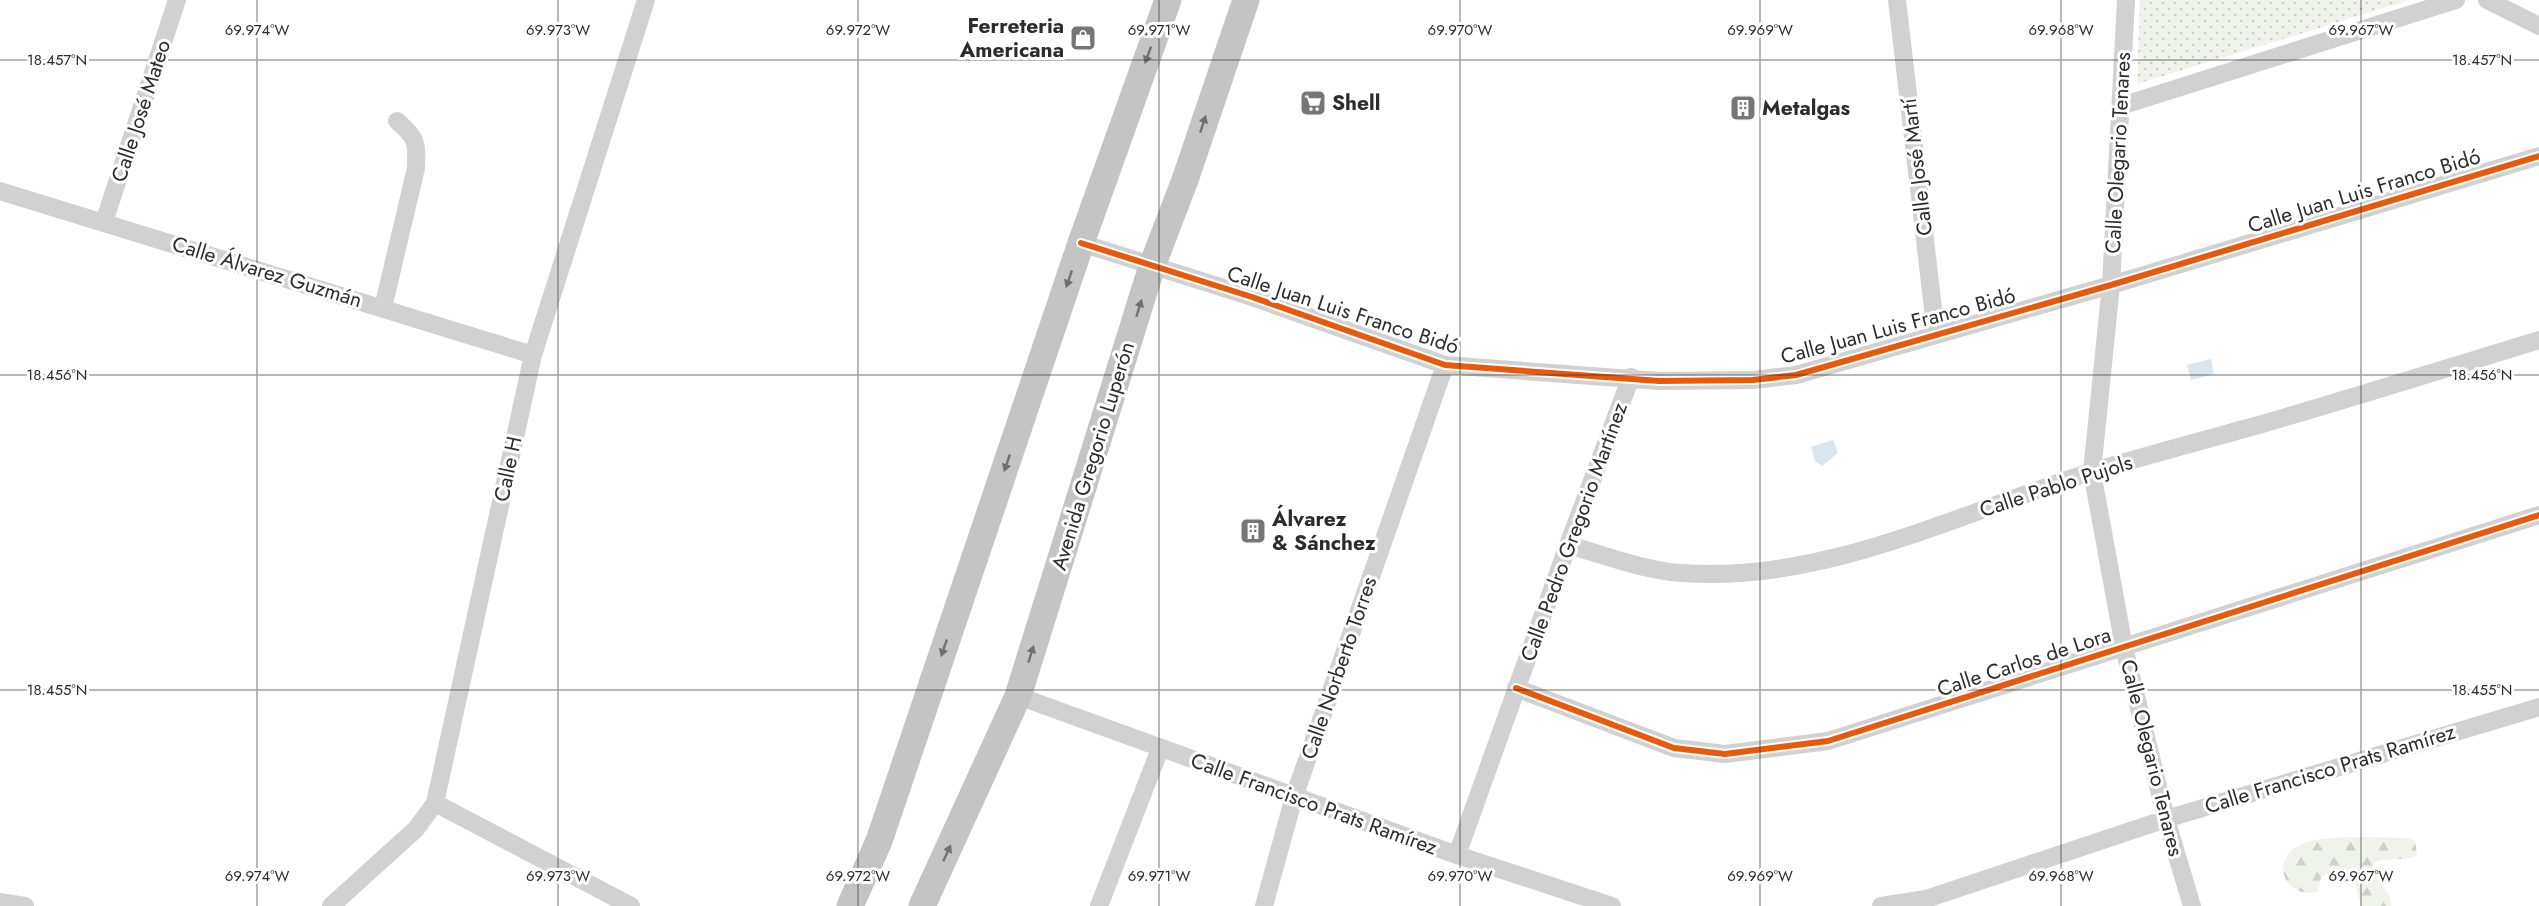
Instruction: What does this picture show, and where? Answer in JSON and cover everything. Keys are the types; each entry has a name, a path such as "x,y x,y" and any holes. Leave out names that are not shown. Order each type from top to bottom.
{"main road":[{"path":"850,906 879,841 1081,243 1167,0"},
{"name":"Avenida Gregorio Luperón","path":"922,906 1018,696 1152,266 1185,180 1246,0"}],"street":[{"name":"Calle José Mateo","path":"104,222 177,0"},
{"name":"Calle H","path":"332,906 416,829 435,803 533,355 646,0"},
{"name":"Calle José Martí","path":"1897,0 1936,334"},
{"name":"Calle Olegario Tenares","path":"2126,0 2111,285 2092,472 2124,647 2166,819 2192,906"},
{"path":"2121,106 2456,0"},
{"path":"2487,0 2539,26"},
{"path":"383,308 416,168 417,148 412,133 397,121"},
{"name":"Calle Juan Luis Franco Bidó","path":"1081,243 1252,297 1444,364 1659,381 1716,381 1796,375 2111,285 2539,156"},
{"name":"Calle Álvarez Guzmán","path":"0,191 533,355"},
{"name":"Calle Pablo Pujols","path":"1568,545 1643,566 1681,573 1773,569 1821,562 1879,546 2092,472 2264,424 2539,340"},
{"name":"Calle Norberto Torres","path":"1264,906 1294,797 1444,364"},
{"name":"Calle Pedro Gregorio Martínez","path":"1456,855 1630,377"},
{"name":"Calle Carlos de Lora","path":"1516,688 1674,748 1725,754 1828,741 2539,515"},
{"name":"Calle Francisco Prats Ramírez","path":"1018,696 1456,855 1612,906"},
{"name":"Calle Francisco Prats Ramírez","path":"1881,906 1926,899 2166,819 2539,707"},
{"path":"1099,906 1160,749"},
{"path":"435,803 631,906"},
{"path":"0,902 25,906"}],"green space":[{"path":"2140,0 2410,0 2137,84"},
{"path":"2351,837 2408,838 2415,841 2417,855 2375,862 2372,868 2389,895 2391,906 2361,906 2355,882 2350,876 2327,873 2321,877 2318,891 2308,893 2291,886 2283,871 2284,862 2289,854 2298,846 2308,842"}],"shaded area":[{"path":"2211,359 2214,374 2191,380 2187,365"},
{"path":"1833,440 1838,453 1822,466 1815,461 1811,447"}],"cycle path":[{"path":"1081,243 1252,297 1445,365 1659,381 1753,380 1796,375 2111,285 2539,156"},
{"path":"1516,688 1674,748 1725,754 1828,741 2539,515"}],"place":[{"name":"Ferreteria Americana","path":"1083,38"},
{"name":"Shell","path":"1313,103"},
{"name":"Metalgas","path":"1743,108"},
{"name":"Álvarez & Sánchez","path":"1253,531"}]}
